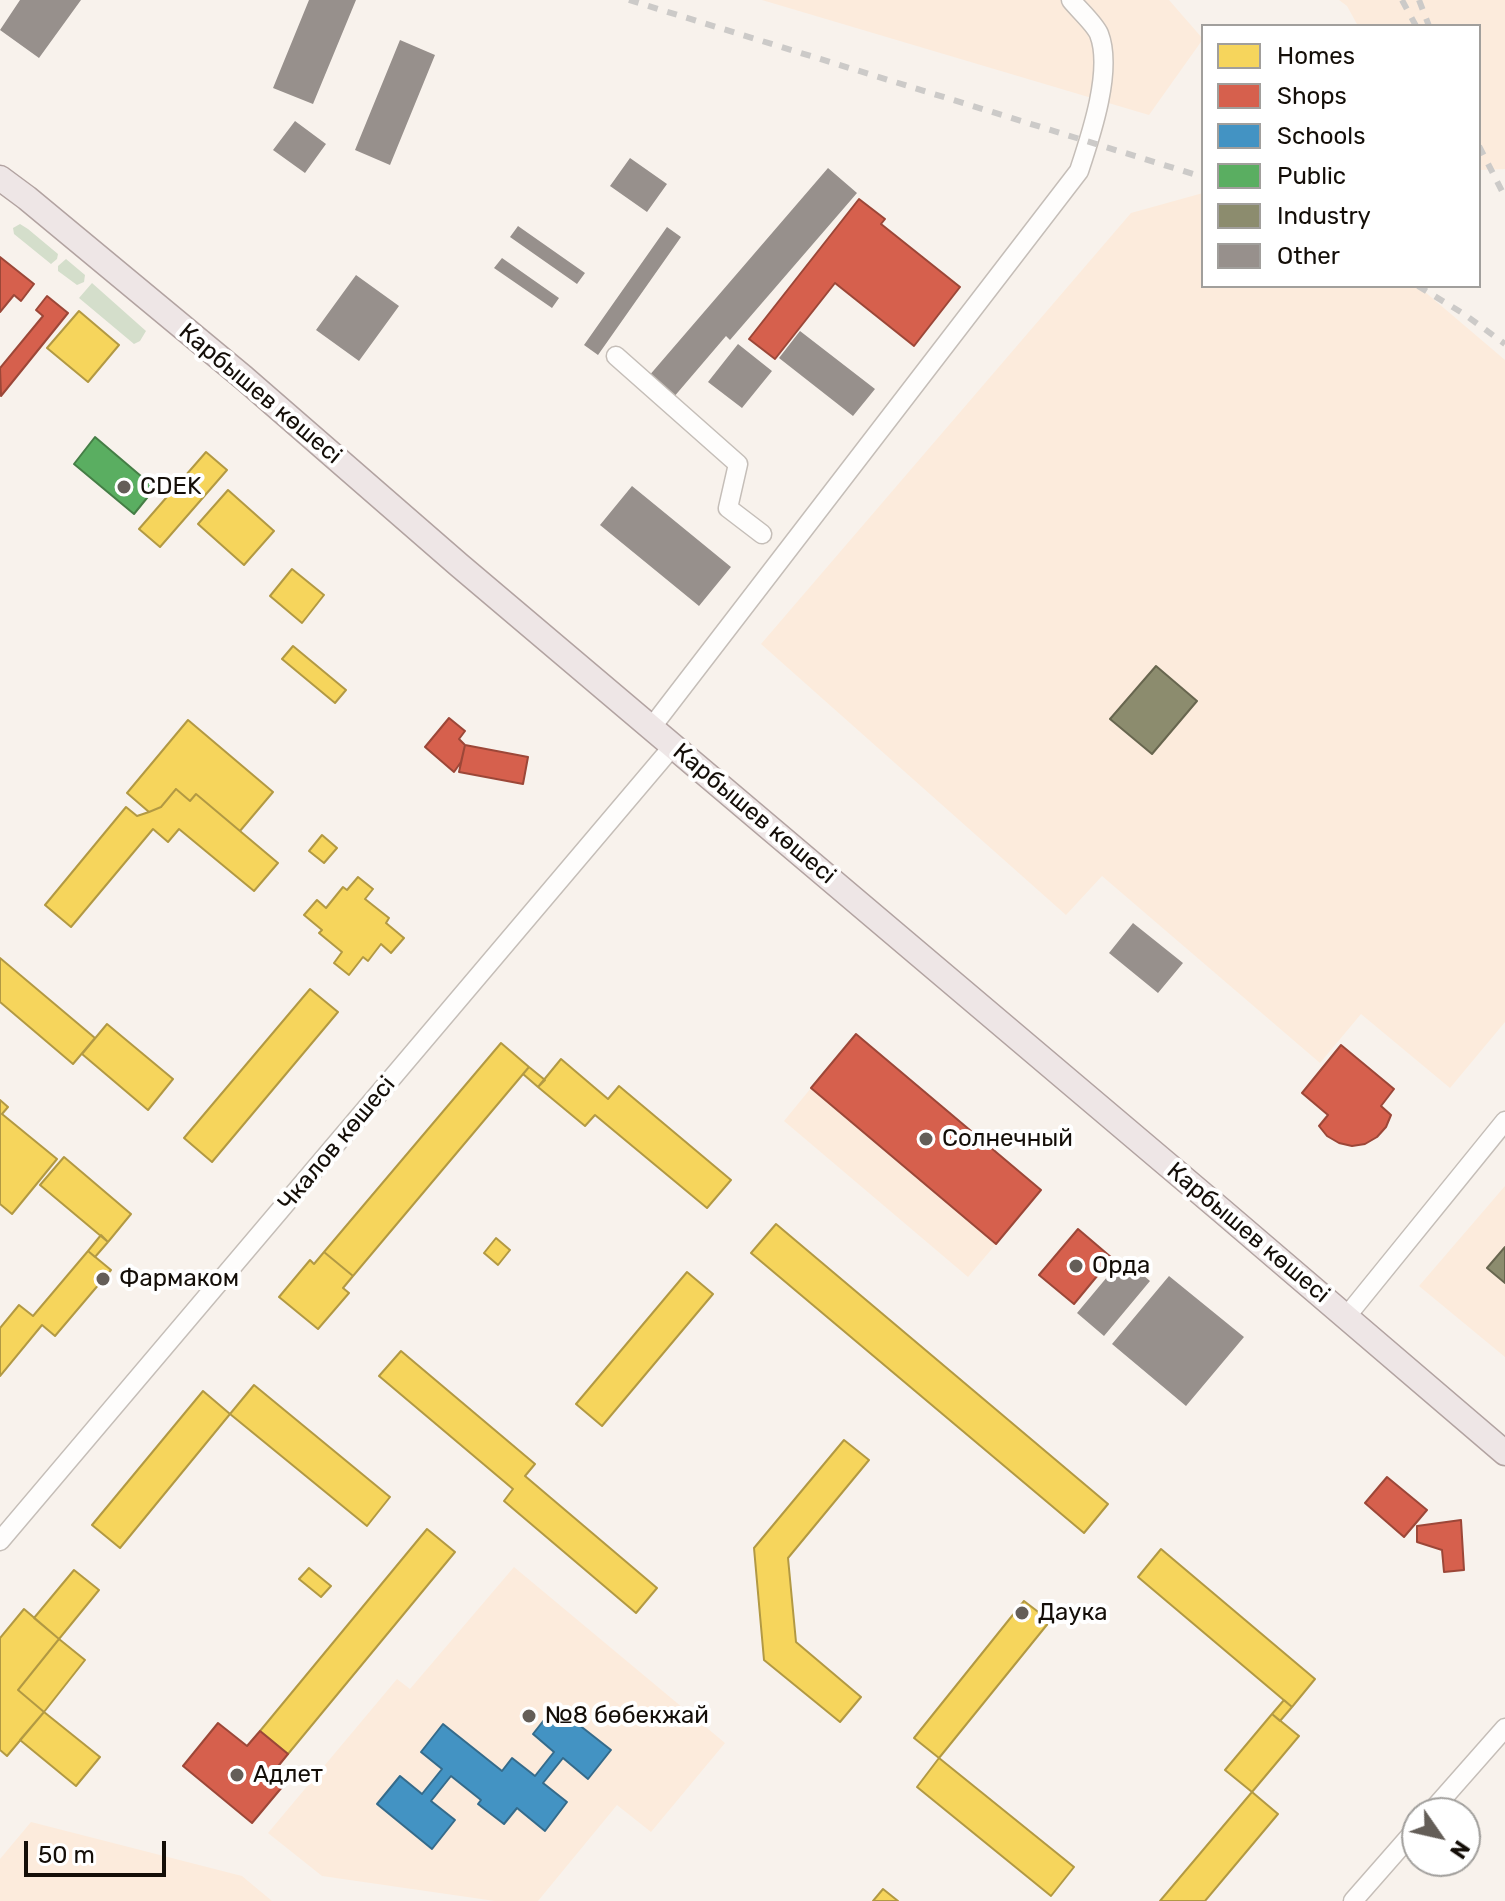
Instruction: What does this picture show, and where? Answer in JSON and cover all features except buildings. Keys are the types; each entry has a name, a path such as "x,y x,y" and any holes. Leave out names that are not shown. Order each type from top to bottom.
{"main road":[{"name":"Карбышев көшесі","path":"0,178 244,378 459,565 1505,1453"}],"street":[{"path":"651,728 1079,171 1094,125 1104,65 1099,33 1071,0"},
{"path":"616,356 738,464 728,508 762,534"},
{"name":"Чкалов көшесі","path":"0,1541 673,746"},
{"path":"1346,1317 1505,1121"},
{"path":"1444,1797 1505,1728"},
{"path":"1353,1901 1401,1846"}],"shaded area":[{"path":"762,0 1169,0 1201,37 1201,42 1149,115"},
{"path":"1339,0 1505,0 1505,169 1481,170 1481,24 1357,24 1347,6"},
{"path":"1201,194 1201,288 1418,288 1505,360 1505,1022 1450,1088 1361,1014 1320,1063 1102,876 1066,915 761,644 1131,213"},
{"path":"811,1088 996,1244 968,1277 784,1121"},
{"path":"1505,1186 1505,1357 1419,1286"},
{"name":"№8 бөбекжай","path":"514,1567 725,1743 651,1832 617,1805 538,1901 495,1901 322,1876 268,1833 397,1679 410,1689"},
{"path":"31,1822 242,1876 272,1901 0,1901 0,1859"}],"green space":[{"path":"20,224 58,254 57,259 51,264 14,234 13,228"},
{"path":"66,259 85,275 84,282 77,285 58,271 58,266"},
{"path":"92,283 146,331 140,341 134,344 79,298"}],"railway":[{"path":"629,0 1201,176"},
{"path":"1402,0 1415,24"},
{"path":"1419,0 1428,24"},
{"path":"1481,150 1505,197"},
{"path":"1421,288 1505,344"}],"place":[{"name":"CDEK","path":"124,487"},
{"name":"Солнечный","path":"926,1139"},
{"name":"Орда","path":"1076,1266"},
{"name":"Фармаком","path":"103,1279"},
{"name":"Даука","path":"1022,1613"},
{"name":"№8 бөбекжай","path":"529,1716"},
{"name":"Адлет","path":"237,1775"}]}
